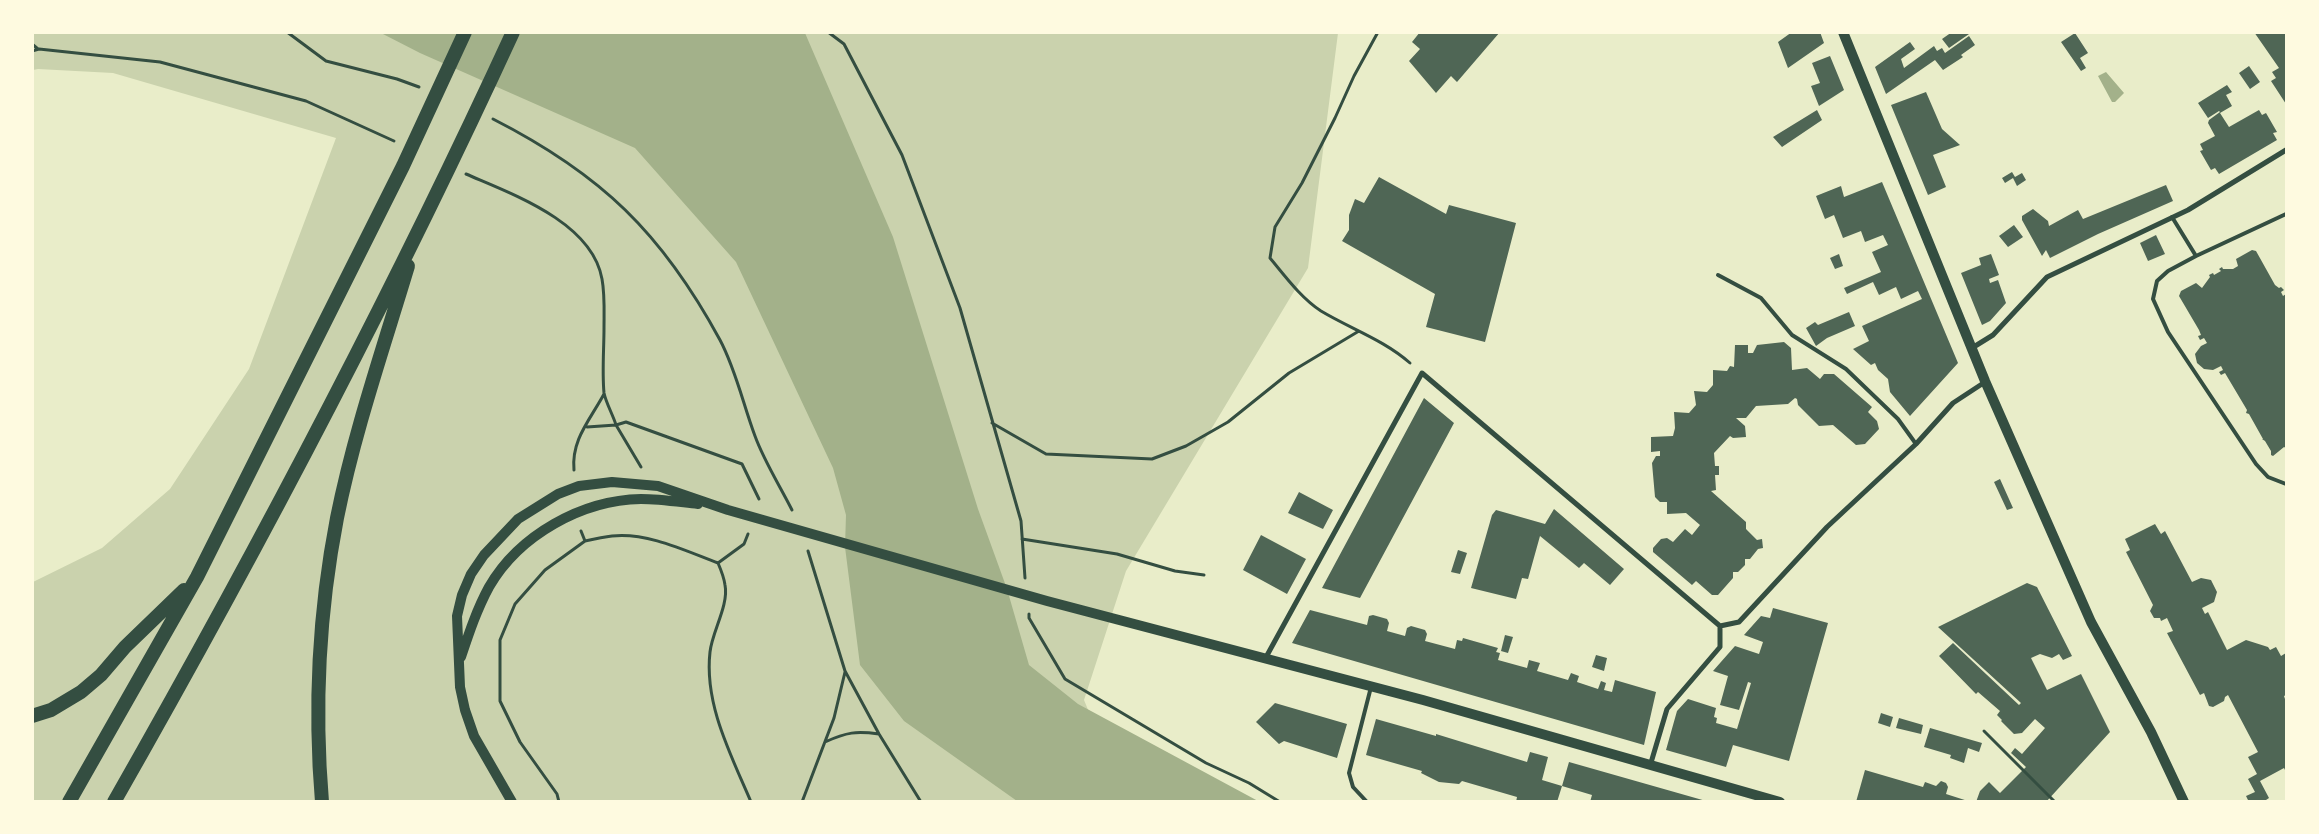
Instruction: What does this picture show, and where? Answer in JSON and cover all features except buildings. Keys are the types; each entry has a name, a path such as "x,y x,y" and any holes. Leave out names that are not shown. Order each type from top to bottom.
{"highway":[{"path":"69,802 197,577 403,166 466,32"},
{"path":"114,802 294,475 418,231 513,32"},
{"path":"322,802 318,716 321,642 328,570 350,464 418,231"},
{"path":"32,716 59,705 81,692 101,675 125,647 197,577"}],"main road":[{"path":"1842,32 1985,381 2091,622 2150,732 2184,802"},
{"path":"512,802 474,736 463,702 457,616 468,581 484,554 512,524 536,505 558,494 579,486 612,482 658,486 728,510 1047,601 1371,687 1780,802"},
{"path":"459,663 481,602 490,585 503,568 532,540 574,514 611,502 641,500 712,505"}],"street":[{"path":"1972,348 1993,335 2047,277 2172,217 2286,150"},
{"path":"1265,659 1422,374 1720,626 1720,647 1667,709 1650,766"},
{"path":"1720,626 1739,622 1826,527 1916,444 1953,403 1985,381"}],"lane":[{"path":"2286,214 2168,271 2157,281 2153,299 2168,332 2256,464 2268,477 2286,484"},
{"path":"2172,217 2196,256"},
{"path":"1718,276 1761,298 1792,335 1846,369 1898,419 1916,444"},
{"path":"1367,802 1353,787 1350,773 1371,687"}],"path":[{"path":"287,32 326,61 397,79 423,88"},
{"path":"828,32 844,44 902,155 960,308 1021,521 1026,579"},
{"path":"1378,32 1354,76 1302,183 1275,227 1270,258 1290,282 1319,310 1396,350 1422,374"},
{"path":"32,44 39,49"},
{"path":"32,51 39,49 160,62 306,102 395,142"},
{"path":"490,118 524,135 608,192 642,225 670,259 720,341 742,390 755,437 796,518"},
{"path":"458,170 529,202 565,225 582,241 594,258 602,278 604,394 616,425 641,467 658,486"},
{"path":"992,423 1046,454 1152,458 1186,446 1228,422 1289,373 1359,331"},
{"path":"579,486 572,455 576,442 604,394"},
{"path":"586,427 616,425 626,422 742,464 761,505"},
{"path":"574,514 585,541"},
{"path":"559,802 557,794 520,742 500,701 500,640 514,604 545,570 585,541 613,535 635,536 663,543 718,563"},
{"path":"1022,539 1117,554 1175,571 1204,575"},
{"path":"718,563 744,544"},
{"path":"806,547 845,671 879,734 922,802"},
{"path":"718,563 726,586 722,610 710,651 710,690 726,745 751,802"},
{"path":"1028,608 1029,618 1065,679 1206,763 1249,783 1280,802"},
{"path":"802,802 834,718 845,671"},
{"path":"825,742 843,733 858,731 879,734"},
{"path":"1984,731 2055,802"}],"shaded area":[{"path":"32,33 1338,33 1308,268 1126,571 1084,700 1126,801 33,801 33,582 102,548 170,489 249,369 336,138 113,73 33,70"},
{"path":"381,33 805,33 893,237 978,509 1007,589 1029,665 1078,704 1258,801 1017,801 904,721 860,665 845,547 846,515 833,468 736,262 635,148 420,53"},
{"path":"2106,72 2124,93 2115,102 2112,102 2098,76"}]}
